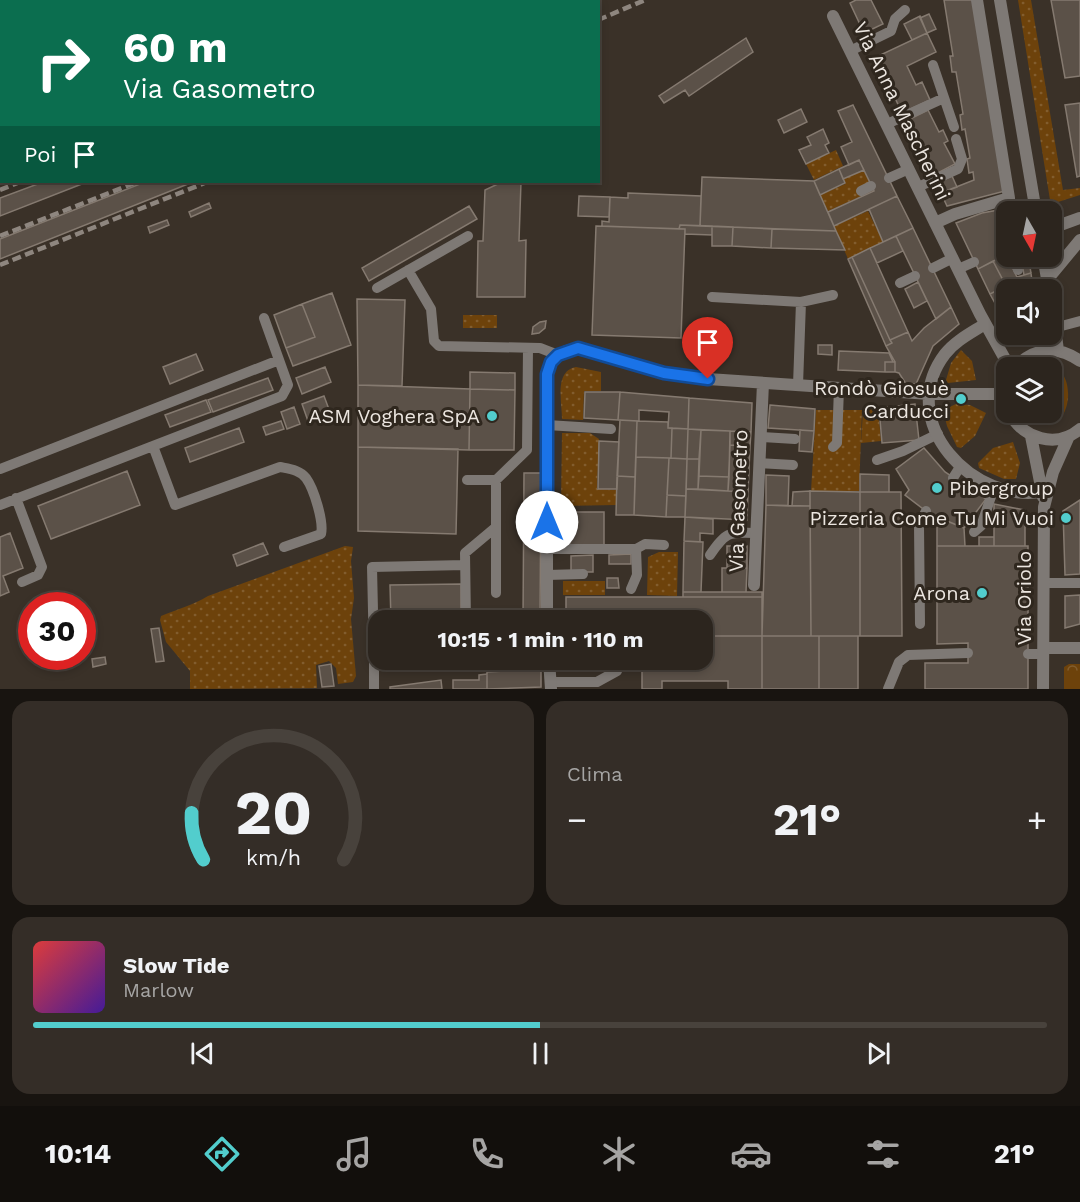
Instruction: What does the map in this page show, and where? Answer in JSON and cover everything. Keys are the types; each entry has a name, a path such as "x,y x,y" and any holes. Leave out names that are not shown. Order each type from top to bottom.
{"street":[{"name":"Via Anna Mascherini","path":"935,223 955,214 1009,198 977,0"},
{"path":"1000,0 1034,201"},
{"name":"Via Anna Mascherini","path":"833,16 1004,357"},
{"path":"1062,224 1080,218"},
{"path":"1052,279 1080,240"},
{"path":"986,324 958,340 946,352 933,379 930,394 933,421 938,434 960,467 994,488 1018,493 1044,491"},
{"path":"1057,345 1058,350"},
{"path":"547,610 547,374 551,362 561,353 578,348 664,373 930,394 996,394"},
{"path":"1028,357 1032,354 1058,350 1080,361"},
{"name":"Via Gasometro","path":"754,585 763,382"},
{"path":"1018,423 1031,435 1044,439 1075,432"},
{"name":"Via Oriolo","path":"1044,491 1060,453 1075,432"},
{"name":"Via Oriolo","path":"1031,435 1044,491 1043,689"},
{"path":"1044,651 1080,648"},
{"path":"549,670 550,686"}],"lane":[{"path":"850,51 891,31 895,19 905,10"},
{"path":"933,65 954,127"},
{"path":"887,124 944,98"},
{"path":"918,187 958,169 962,159 956,139"},
{"path":"889,178 909,169"},
{"path":"377,288 468,236"},
{"path":"933,268 974,262"},
{"path":"408,270 431,309 434,341 439,346 540,348 561,353"},
{"path":"900,283 915,276"},
{"path":"712,297 801,302 833,295"},
{"path":"798,385 801,302"},
{"path":"0,505 282,396 288,385 264,318"},
{"path":"1062,326 1080,321"},
{"path":"467,480 496,480 526,450 528,348"},
{"path":"0,469 279,360"},
{"path":"833,447 837,443 839,388"},
{"path":"547,425 611,429"},
{"path":"878,460 938,434"},
{"path":"760,437 795,439"},
{"path":"153,446 175,505 280,467 296,470 306,478 321,516 322,531 321,534 284,547"},
{"path":"759,463 793,465"},
{"path":"953,478 960,467"},
{"path":"496,480 496,593"},
{"path":"974,532 981,526 994,488"},
{"path":"16,498 42,567 38,575 22,582"},
{"path":"920,624 919,525 926,511"},
{"path":"466,610 465,552 496,527"},
{"path":"710,555 722,537 733,532 756,533"},
{"path":"547,549 636,549 645,544 664,545"},
{"path":"631,589 637,575 636,549"},
{"path":"374,610 372,567 465,565"},
{"path":"547,575 583,574"},
{"path":"1044,583 1080,583"},
{"path":"1028,654 1044,651"},
{"path":"888,689 899,662 908,655 968,653"},
{"path":"375,689 376,670"},
{"path":"550,686 597,682 617,671"}],"green space":[{"path":"1018,0 1031,0 1063,190 1080,188 1080,195 1061,201 1050,200"},
{"path":"836,150 843,166 814,180 806,164"},
{"path":"864,170 873,191 828,211 820,195 845,184 844,179"},
{"path":"868,211 883,242 848,259 834,226"},
{"path":"463,315 497,315 497,328 463,328"},
{"path":"961,350 972,361 976,380 948,383 946,380 951,363"},
{"path":"576,367 601,372 601,391 584,391 583,420 562,419 562,381 569,370"},
{"path":"1062,374 1068,393 1067,406 1062,416"},
{"path":"956,404 970,405 986,413 975,436 961,448 957,447 947,426 943,410"},
{"path":"878,408 881,441 861,443 863,410"},
{"path":"816,410 862,410 859,491 811,491"},
{"path":"562,433 590,433 599,439 597,489 616,490 616,505 561,506"},
{"path":"1013,442 1020,463 1016,479 1004,479 979,468 978,463 993,448"},
{"path":"345,546 353,547 351,561 354,598 351,619 356,676 353,682 338,684 336,668 329,661 316,665 317,688 190,689 190,671 166,642 161,616 208,596"},
{"path":"659,552 678,552 677,596 647,595 648,557"},
{"path":"563,581 605,581 605,595 563,595"},
{"path":"1069,664 1080,664 1080,689 1064,689 1064,667"}],"building":[{"path":"856,0 871,0 883,24 864,33 850,3"},
{"path":"944,0 974,0 1005,191 947,206 941,193 974,180 973,172 969,173 967,159 970,158 965,129 962,130 960,115 963,114 956,72 952,72 950,56 953,56"},
{"path":"1051,0 1080,0 1080,76 1065,78"},
{"path":"929,14 936,29 927,33 920,18"},
{"path":"920,16 927,33 912,40 904,24"},
{"path":"927,33 936,52 907,66 916,85 922,82 930,100 902,113 876,57"},
{"path":"746,38 753,52 689,96 685,90 664,103 659,96"},
{"path":"1080,103 1080,176 1077,177 1065,105"},
{"path":"853,105 897,196 834,226 828,212 874,191 859,160 849,165 841,147 852,142 838,111"},
{"path":"801,109 807,122 784,133 778,120"},
{"path":"928,110 939,132 943,130 948,141 944,143 955,164 932,176 906,121"},
{"path":"823,129 829,143 825,145 829,153 806,164 799,150 811,145 807,137"},
{"path":"859,160 864,170 843,179 839,169"},
{"path":"839,169 845,183 820,195 814,181"},
{"path":"952,176 957,187 941,193 936,183"},
{"path":"702,177 814,181 836,231 700,226"},
{"path":"40,183 84,183 0,216 0,198"},
{"path":"142,183 190,183 0,259 0,239"},
{"path":"500,183 521,183 519,241 526,240 525,297 477,297 478,241 483,241 485,190"},
{"path":"628,193 701,196 700,226 680,225 679,229 602,226 602,221 609,222 610,197 628,198"},
{"path":"579,196 610,197 609,217 578,216"},
{"path":"897,196 913,228 883,242 869,209"},
{"path":"209,203 211,208 191,217 189,212"},
{"path":"469,206 477,219 369,281 362,268"},
{"path":"996,210 996,260 978,269 956,223"},
{"path":"167,220 169,225 150,233 148,227"},
{"path":"680,225 712,226 712,235 685,234 685,229 679,229"},
{"path":"596,226 685,229 681,338 592,335"},
{"path":"712,226 733,227 732,246 712,246"},
{"path":"733,227 772,229 771,248 732,246"},
{"path":"913,228 951,307 936,319 896,236"},
{"path":"772,229 836,231 845,250 771,248"},
{"path":"896,236 903,251 877,263 870,248"},
{"path":"870,248 908,332 890,340 852,257"},
{"path":"852,257 892,343 886,346 848,259"},
{"path":"993,261 1002,279 996,279 996,291 990,294 978,269"},
{"path":"996,267 1012,267 1017,277 1031,273 1032,279 1002,279"},
{"path":"1023,267 1030,267 1031,273 1024,275"},
{"path":"918,282 927,301 914,308 905,289"},
{"path":"996,291 996,305 990,294"},
{"path":"332,293 351,345 293,366 286,348 315,337 302,304"},
{"path":"357,299 405,300 402,386 358,385"},
{"path":"302,304 315,337 286,348 274,315"},
{"path":"951,307 959,324 933,346 916,384 906,384 899,373 895,372 895,362 886,346 892,343 890,340 908,332 912,341 924,328"},
{"path":"546,321 545,328 539,333 532,334 533,327"},
{"path":"818,345 832,345 832,355 818,354"},
{"path":"839,351 889,353 893,362 885,362 885,372 838,370"},
{"path":"196,354 203,370 170,384 163,367"},
{"path":"885,362 895,362 895,372 885,372"},
{"path":"325,367 331,382 302,394 296,378"},
{"path":"470,372 515,373 515,390 470,389"},
{"path":"268,378 273,390 213,412 208,400"},
{"path":"358,385 470,389 469,450 358,447"},
{"path":"470,389 515,390 514,450 469,450"},
{"path":"585,392 620,392 618,420 584,418"},
{"path":"620,392 689,398 688,429 668,428 669,412 639,410 639,421 618,420"},
{"path":"324,396 330,412 308,421 302,404"},
{"path":"689,398 752,403 751,432 688,429"},
{"path":"206,400 211,412 170,427 165,415"},
{"path":"915,404 919,440 882,443 879,408"},
{"path":"770,405 815,409 814,431 768,428"},
{"path":"294,407 300,424 287,429 281,412"},
{"path":"620,420 637,421 635,477 617,476"},
{"path":"281,421 284,429 266,435 263,427"},
{"path":"637,421 668,422 668,428 672,428 671,458 636,457"},
{"path":"239,428 244,442 190,462 185,448"},
{"path":"672,428 688,429 687,459 671,458"},
{"path":"688,429 701,430 699,459 687,459"},
{"path":"701,430 730,431 729,477 699,476"},
{"path":"800,430 814,431 812,452 799,451"},
{"path":"730,431 751,432 750,446 730,445"},
{"path":"599,441 619,442 617,489 598,489"},
{"path":"730,445 750,446 748,492 728,491"},
{"path":"358,447 458,449 456,534 358,531"},
{"name":"Pibergroup","path":"924,448 945,472 986,499 964,528 947,521 944,525 905,495 909,490 896,469"},
{"path":"636,457 669,458 666,517 634,515"},
{"path":"669,458 687,459 686,496 667,495"},
{"path":"687,459 699,459 698,489 686,489"},
{"path":"127,471 140,505 51,539 38,506"},
{"path":"524,473 541,473 540,610 523,610"},
{"path":"860,474 889,475 889,492 860,492"},
{"path":"766,475 789,476 788,506 766,505"},
{"path":"617,476 635,477 634,515 616,515"},
{"path":"699,476 729,477 728,491 698,489"},
{"path":"686,489 748,492 747,520 685,517"},
{"path":"810,491 860,492 860,636 811,636"},
{"path":"810,491 810,506 792,506 793,492"},
{"path":"860,492 901,492 902,636 860,636"},
{"path":"667,495 686,496 685,517 666,517"},
{"path":"1080,500 1080,574 1065,575 1063,511"},
{"path":"994,504 1025,510 1025,546 994,546"},
{"path":"766,505 810,506 811,636 762,636"},
{"path":"570,512 604,512 604,546 570,545"},
{"path":"685,517 713,519 713,534 700,533 700,542 684,541"},
{"path":"937,519 944,525 947,521 964,528 965,546 937,546"},
{"path":"10,533 23,568 3,576 9,592 0,596 0,537"},
{"path":"979,537 994,537 994,546 979,546"},
{"path":"684,541 703,542 701,592 683,592"},
{"path":"263,543 268,554 237,566 233,555"},
{"path":"727,546 735,546 735,568 727,567"},
{"path":"735,546 747,546 747,568 735,568"},
{"name":"Arona","path":"937,546 1028,546 1028,689 925,689 925,663 968,663 968,643 937,644"},
{"path":"631,554 631,564 609,564 609,555"},
{"path":"593,555 593,572 571,572 571,556"},
{"path":"722,568 747,568 746,592 722,592"},
{"path":"607,578 618,578 619,588 607,588"},
{"path":"461,584 461,610 391,610 390,585"},
{"path":"683,592 762,592 762,597 683,597"},
{"path":"1080,595 1080,624 1065,628 1065,596"},
{"path":"566,597 762,597 762,636 713,636 713,610 566,610"},
{"path":"159,628 164,661 156,662 151,629"},
{"path":"713,636 762,636 762,689 728,689 728,681 662,681 662,689 642,689 642,670 713,670"},
{"path":"762,636 819,636 819,689 762,689"},
{"path":"819,636 858,636 858,689 819,689"},
{"path":"105,657 106,664 96,666 96,658"},
{"path":"331,664 334,686 322,687 319,666"},
{"path":"487,670 523,670 487,672"},
{"path":"541,670 541,687 487,689 487,672"},
{"path":"487,674 487,689 453,689 453,680 479,680 479,675"},
{"path":"441,680 442,689 390,689 390,687"}],"railway":[{"path":"600,19 645,0"},
{"path":"0,190 18,183"},
{"path":"0,236 134,183"},
{"path":"0,265 205,183"}],"place":[{"name":"Rondò Giosuè Carducci","path":"961,399"},
{"name":"ASM Voghera SpA","path":"492,416"},
{"name":"Pibergroup","path":"937,488"},
{"name":"Pizzeria Come Tu Mi Vuoi","path":"1066,518"},
{"name":"Arona","path":"982,593"}],"route":[{"path":"547,522 547,374 554,358 564,351 578,348 664,373 708,379"}]}
